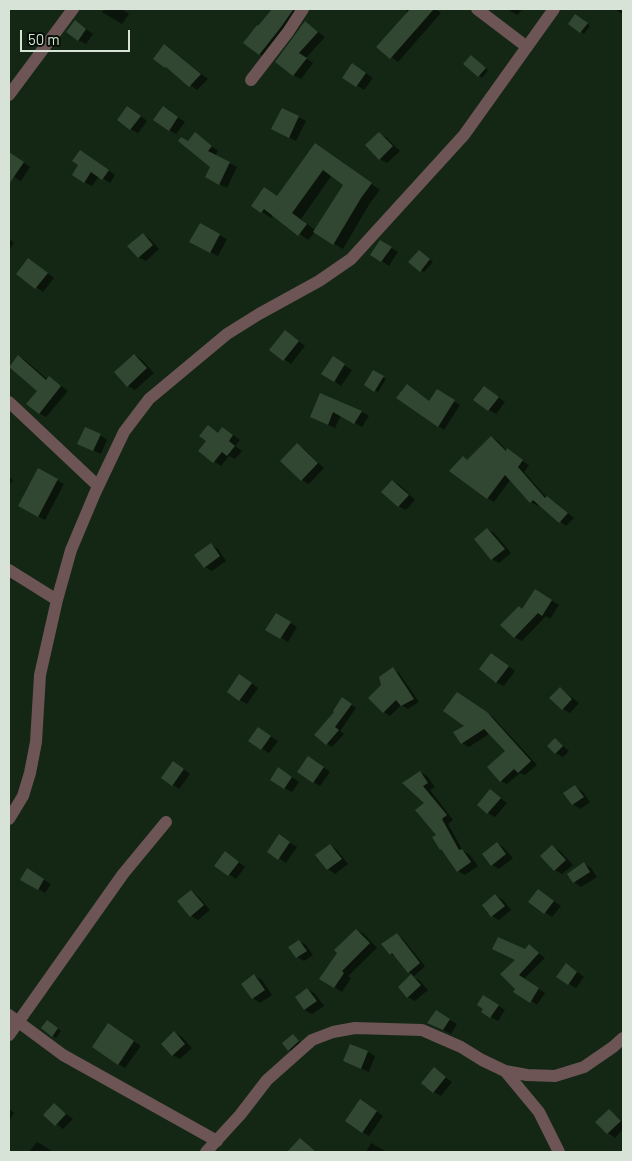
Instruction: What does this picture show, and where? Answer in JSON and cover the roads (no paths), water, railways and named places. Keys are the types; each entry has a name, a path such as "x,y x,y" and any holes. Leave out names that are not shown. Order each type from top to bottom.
{"street":[{"path":"9,95 73,9"},
{"path":"251,80 288,32 302,9"},
{"path":"477,9 527,47"},
{"path":"9,820 23,796 30,773 36,742 40,675 57,600 71,550 98,486 124,432 149,399 227,334 319,281 350,259 464,136 554,9"},
{"path":"9,402 98,486"},
{"path":"9,570 57,600"},
{"path":"9,1035 13,1019 123,874 166,822"},
{"path":"13,1019 63,1055 217,1141"},
{"path":"206,1152 240,1115 267,1080 312,1040 333,1032 355,1028 422,1030 461,1047 482,1060 506,1071 528,1075 556,1076 584,1068 613,1048 623,1038"},
{"path":"506,1071 539,1112 559,1152"}]}
